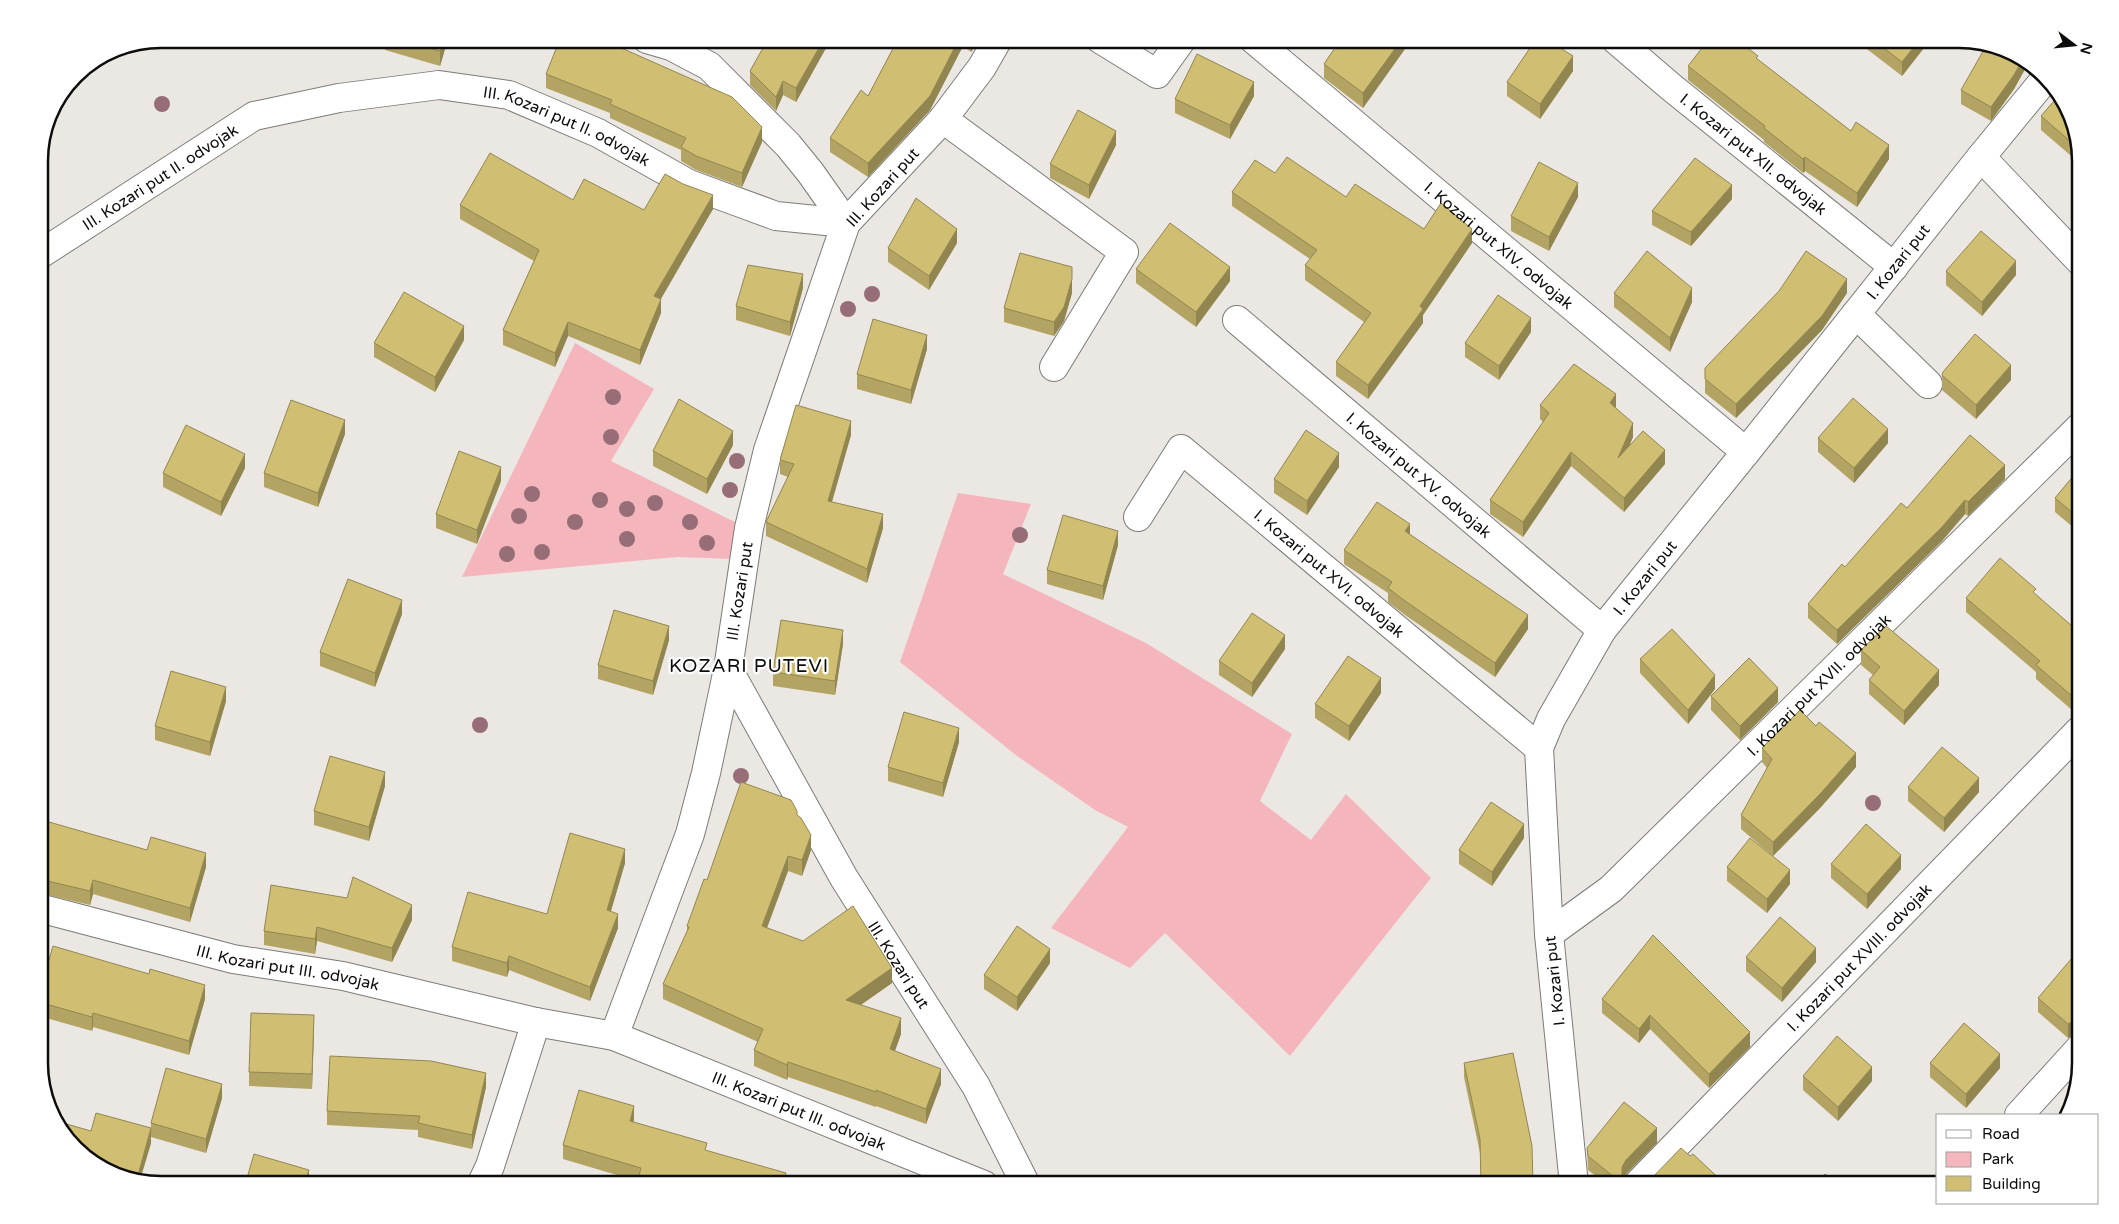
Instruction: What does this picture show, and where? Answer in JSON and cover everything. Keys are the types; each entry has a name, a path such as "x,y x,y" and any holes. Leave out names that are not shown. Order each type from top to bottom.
{"street":[{"path":"673,47 710,66 788,145 810,172 846,223"},
{"name":"III. Kozari put","path":"993,47 982,67 943,119 846,223 768,450 749,528 728,669 844,878 976,1086 1021,1176"},
{"path":"1113,47 1157,74 1176,47"},
{"name":"I. Kozari put XIV. odvojak","path":"1263,47 1746,452"},
{"name":"I. Kozari put XII. odvojak","path":"1624,47 1894,267"},
{"name":"I. Kozari put","path":"1573,1176 1549,934 1539,748 1551,719 1602,630 2041,84"},
{"name":"III. Kozari put II. odvojak","path":"48,249 254,116 339,98 439,85 509,95 598,133 689,184 776,216 846,223"},
{"path":"943,119 1124,252 1054,367"},
{"path":"1981,157 2071,252"},
{"path":"1856,314 1928,384"},
{"name":"I. Kozari put XV. odvojak","path":"1237,320 1602,630"},
{"name":"I. Kozari put XVII. odvojak","path":"1549,934 1611,889 2071,435"},
{"name":"I. Kozari put XVI. odvojak","path":"1138,517 1181,449 1539,748"},
{"path":"614,1036 690,834 706,773 728,669"},
{"name":"I. Kozari put XVIII. odvojak","path":"1646,1176 2072,739"},
{"name":"III. Kozari put III. odvojak","path":"48,910 233,959 343,976 536,1022 614,1036 962,1176"},
{"path":"485,1176 536,1022"},
{"path":"2020,1114 2072,1057"}],"green space":[{"path":"575,343 654,389 611,461 735,522 732,559 677,557 462,577"},
{"path":"958,493 1031,504 1003,574 1146,643 1292,734 1260,801 1311,840 1346,794 1431,878 1290,1056 1165,933 1130,968 1051,928 1128,827 1095,810 1017,756 900,662"}],"building":[{"path":"425,47 441,47 440,51"},
{"path":"557,47 619,47 732,97 762,127 742,173 696,156 681,147 686,138 610,104 612,100 546,74"},
{"path":"764,47 819,47 796,88 783,81 776,97 750,71"},
{"path":"894,47 955,47 930,96 868,163 830,138 861,90 868,96"},
{"path":"1336,47 1396,47 1363,93 1324,64"},
{"path":"1531,47 1559,47 1573,56 1540,104 1507,82"},
{"path":"1703,47 1746,47 1758,56 1756,58 1851,131 1856,122 1889,145 1857,193 1805,157 1803,159 1764,128 1765,126 1688,66"},
{"path":"1882,47 1914,47 1902,62"},
{"path":"1984,50 2002,56 2019,66 1991,107 1961,90"},
{"path":"1197,54 1254,82 1230,125 1175,99"},
{"path":"2054,101 2066,124 2069,140 2041,116"},
{"path":"1078,110 1116,131 1089,185 1050,164"},
{"path":"490,153 573,200 584,179 644,210 665,174 683,184 713,195 654,296 661,299 640,350 568,322 555,353 503,330 539,250 460,205"},
{"path":"1287,157 1346,197 1355,184 1424,229 1441,203 1472,229 1420,306 1423,309 1368,385 1336,362 1371,313 1305,265 1317,250 1232,192 1255,160 1275,173"},
{"path":"1695,158 1732,185 1691,232 1652,211"},
{"path":"1539,162 1578,183 1549,237 1511,216"},
{"path":"916,198 957,229 929,276 888,248"},
{"path":"1170,223 1230,267 1196,312 1136,269"},
{"path":"1981,231 2016,261 1982,302 1946,271"},
{"path":"1647,251 1692,288 1670,338 1614,293"},
{"path":"1806,251 1847,279 1822,316 1736,404 1705,379 1705,368 1779,291"},
{"path":"1020,253 1072,267 1072,279 1064,307 1054,322 1004,308"},
{"path":"748,265 803,274 790,322 736,306"},
{"path":"404,292 464,326 435,377 374,343"},
{"path":"1498,295 1531,318 1499,366 1465,343"},
{"path":"873,319 927,335 911,390 857,374"},
{"path":"1975,334 2011,365 1976,405 1942,375"},
{"path":"1574,364 1616,394 1610,403 1633,423 1618,458 1643,431 1665,450 1624,498 1571,452 1523,522 1490,500 1549,413 1540,405"},
{"path":"1853,398 1888,429 1854,468 1818,438"},
{"path":"679,399 733,431 707,479 653,451"},
{"path":"291,400 345,420 318,493 264,473"},
{"path":"796,405 851,421 828,501 883,514 867,569 766,522 794,464 780,460"},
{"path":"186,425 245,454 221,502 163,473"},
{"path":"1306,430 1339,453 1307,501 1274,479"},
{"path":"1970,435 2005,465 1968,502 1965,500 1942,527 1837,630 1808,604 1842,564 1845,567 1901,503 1907,508"},
{"path":"459,451 501,467 477,530 436,514"},
{"path":"2071,478 2071,512 2055,498"},
{"path":"1377,502 1410,524 1405,531 1528,615 1495,663 1405,601 1388,588 1392,582 1344,550"},
{"path":"1063,515 1118,531 1103,586 1047,570"},
{"path":"2000,558 2036,589 2033,592 2072,626 2072,696 2036,665 2040,661 1966,598"},
{"path":"348,579 402,600 375,673 320,652"},
{"path":"614,610 669,626 653,681 598,665"},
{"path":"1252,613 1285,635 1252,683 1219,661"},
{"path":"781,620 843,630 835,681 773,672"},
{"path":"1886,626 1939,670 1904,711 1869,680 1880,667 1861,650"},
{"path":"1672,629 1715,675 1688,710 1640,659"},
{"path":"1348,656 1381,678 1349,726 1315,704"},
{"path":"1749,658 1778,688 1740,726 1711,696"},
{"path":"171,671 226,687 210,742 155,726"},
{"path":"1800,710 1816,726 1819,722 1856,753 1821,793 1773,842 1741,815 1772,759 1762,748"},
{"path":"904,712 959,728 943,783 888,767"},
{"path":"1942,747 1979,778 1944,818 1908,787"},
{"path":"330,756 385,772 369,827 314,811"},
{"path":"741,782 791,800 797,815 801,818 811,835 802,860 788,856 762,926 803,941 853,906 892,968 846,1000 901,1018 890,1049 941,1069 926,1109 876,1090 876,1092 788,1062 787,1065 754,1050 763,1029 663,984 689,927 687,926 704,879 707,880"},
{"path":"1491,802 1524,824 1492,872 1459,850"},
{"path":"49,822 147,850 151,837 206,853 190,908 93,880 90,891 48,881"},
{"path":"1866,824 1901,855 1867,894 1831,864"},
{"path":"570,833 625,849 607,910 618,914 590,987 509,956 507,963 452,947 468,892 547,914"},
{"path":"1750,838 1790,870 1767,899 1727,867"},
{"path":"353,877 412,905 392,948 317,927 315,939 264,931 271,885 347,898"},
{"path":"1780,917 1816,948 1782,988 1746,957"},
{"path":"1017,926 1050,949 1017,997 984,975"},
{"path":"1653,935 1750,1032 1709,1074 1650,1015 1639,1029 1602,999"},
{"path":"53,946 149,974 150,969 205,985 189,1041 93,1013 92,1017 48,1005 48,963"},
{"path":"2072,958 2072,1022 2068,1024 2038,998"},
{"path":"251,1013 314,1015 312,1074 249,1072"},
{"path":"1964,1023 2000,1054 1966,1094 1930,1063"},
{"path":"1837,1036 1872,1067 1838,1107 1803,1076"},
{"path":"1513,1053 1532,1146 1533,1176 1481,1176 1480,1139 1464,1063"},
{"path":"330,1056 431,1061 486,1073 472,1135 418,1123 420,1116 327,1111"},
{"path":"166,1068 222,1084 206,1139 151,1123"},
{"path":"579,1090 634,1106 630,1121 707,1143 705,1150 786,1173 785,1176 639,1176 641,1168 563,1145"},
{"path":"1624,1102 1657,1128 1626,1160 1622,1167 1622,1176 1613,1176 1588,1156 1587,1148"},
{"path":"96,1113 151,1128 138,1174 117,1168 98,1157 76,1138 65,1124 91,1131"},
{"path":"1681,1148 1690,1156 1693,1154 1716,1176 1654,1176"},
{"path":"254,1154 309,1170 307,1176 248,1176"}],"district":[{"name":"KOZARI PUTEVI","path":"749,665"}]}
